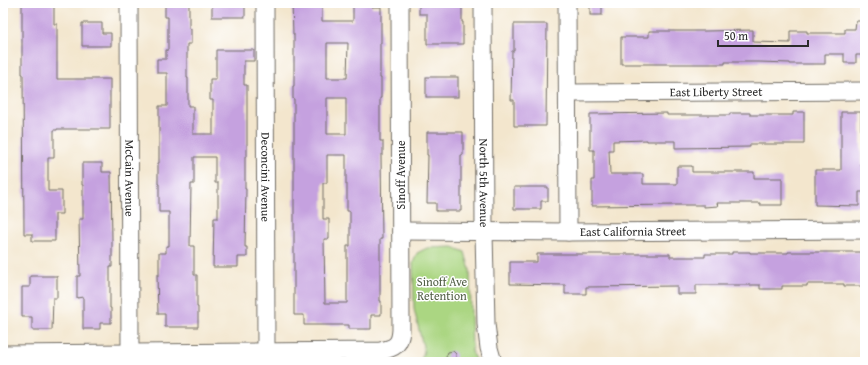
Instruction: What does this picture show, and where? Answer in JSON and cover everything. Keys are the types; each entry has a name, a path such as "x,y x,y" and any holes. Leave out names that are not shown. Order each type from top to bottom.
{"street":[{"name":"McCain Avenue","path":"129,3 130,353"},
{"name":"Deconcini Avenue","path":"265,3 266,352"},
{"name":"Sinoff Avenue","path":"266,352 380,351 388,350 399,342 401,330 400,3"},
{"name":"North 5th Avenue","path":"483,3 486,324 489,348 493,362"},
{"path":"567,3 568,232"},
{"name":"East Liberty Street","path":"568,93 865,91"},
{"name":"East California Street","path":"401,231 568,232 865,230"},
{"path":"3,354 266,352"}],"green space":[{"name":"Sinoff Ave Retention","path":"453,247 465,252 470,270 472,352 476,362 419,362 424,351 414,309 413,263 417,253 427,248"}],"building":[{"path":"22,3 54,3 54,24 57,24 57,79 110,79 110,129 54,130 54,158 48,158 48,191 62,191 62,214 55,214 55,241 32,241 32,234 24,234"},
{"path":"165,3 189,3 189,29 191,29 191,44 187,44 187,78 188,106 193,106 193,134 213,134 213,100 210,100 210,79 216,79 216,50 254,50 254,61 244,61 244,85 247,85 245,247 247,247 247,257 238,257 238,267 213,267 214,218 218,218 218,183 215,183 215,157 194,157 194,184 191,184 190,246 194,246 194,275 197,275 198,327 165,327 165,314 158,314 157,275 159,275 159,253 166,253 166,246 169,246 169,212 159,212 158,184 159,106 167,106 167,73 157,73 157,59 166,59 166,50 168,50 168,17 165,17"},
{"path":"212,3 245,3 245,17 212,17"},
{"path":"292,3 322,3 322,21 353,21 353,3 372,3 372,7 381,7 380,141 383,141 383,155 381,155 381,315 371,315 371,329 349,329 349,325 304,325 304,315 294,315","holes":["327,43 348,43 347,78 327,78","327,98 346,98 346,134 327,134","327,155 346,155 347,211 350,211 350,246 347,246 347,303 325,303 324,239 329,239 329,219 323,219 323,183 327,183"]},
{"path":"419,3 462,3 463,44 427,44 427,14 419,14"},
{"path":"590,3 602,3 602,15 590,15"},
{"path":"856,21 865,21 864,55 856,55 856,63 844,63 844,54 825,54 825,64 725,62 725,64 621,64 621,37 649,37 649,31 753,30 753,42 790,43 790,31 807,31 807,33 845,33 845,29 855,29"},
{"path":"82,23 102,23 102,33 111,33 111,46 82,46"},
{"path":"514,24 547,24 546,126 514,126 514,100 511,100"},
{"path":"426,77 458,77 458,97 426,97"},
{"path":"793,112 804,112 804,144 750,144 750,147 675,148 675,141 613,141 613,150 609,150 610,174 643,174 643,184 677,184 677,166 692,166 692,172 754,172 754,178 782,178 782,205 760,205 760,203 717,203 718,206 704,207 704,205 592,206 594,150 590,150 590,114 667,113 667,115 730,115 730,113 750,113 750,115 793,115"},
{"path":"841,112 861,112 861,165 865,165 865,192 859,192 859,206 815,205 815,170 841,170"},
{"path":"427,132 463,132 463,155 461,155 461,211 436,211 436,203 427,203"},
{"path":"82,163 102,163 102,172 111,172 111,323 100,323 100,329 83,329 83,297 77,298 77,276 80,276 79,219 83,219"},
{"path":"514,187 548,187 548,201 541,201 541,209 514,209"},
{"path":"732,252 863,252 863,286 844,286 844,284 807,284 807,286 782,286 782,289 760,289 760,285 696,285 696,294 677,294 677,286 586,287 586,294 565,294 565,285 510,284 510,262 537,262 537,254 670,254 670,257 705,257 705,254 732,254"},
{"path":"30,276 57,276 57,298 53,298 52,330 32,330 32,317 22,317 22,287 30,287"},
{"path":"453,351 456,354 456,359 452,362 448,361 446,357 448,352"}]}
